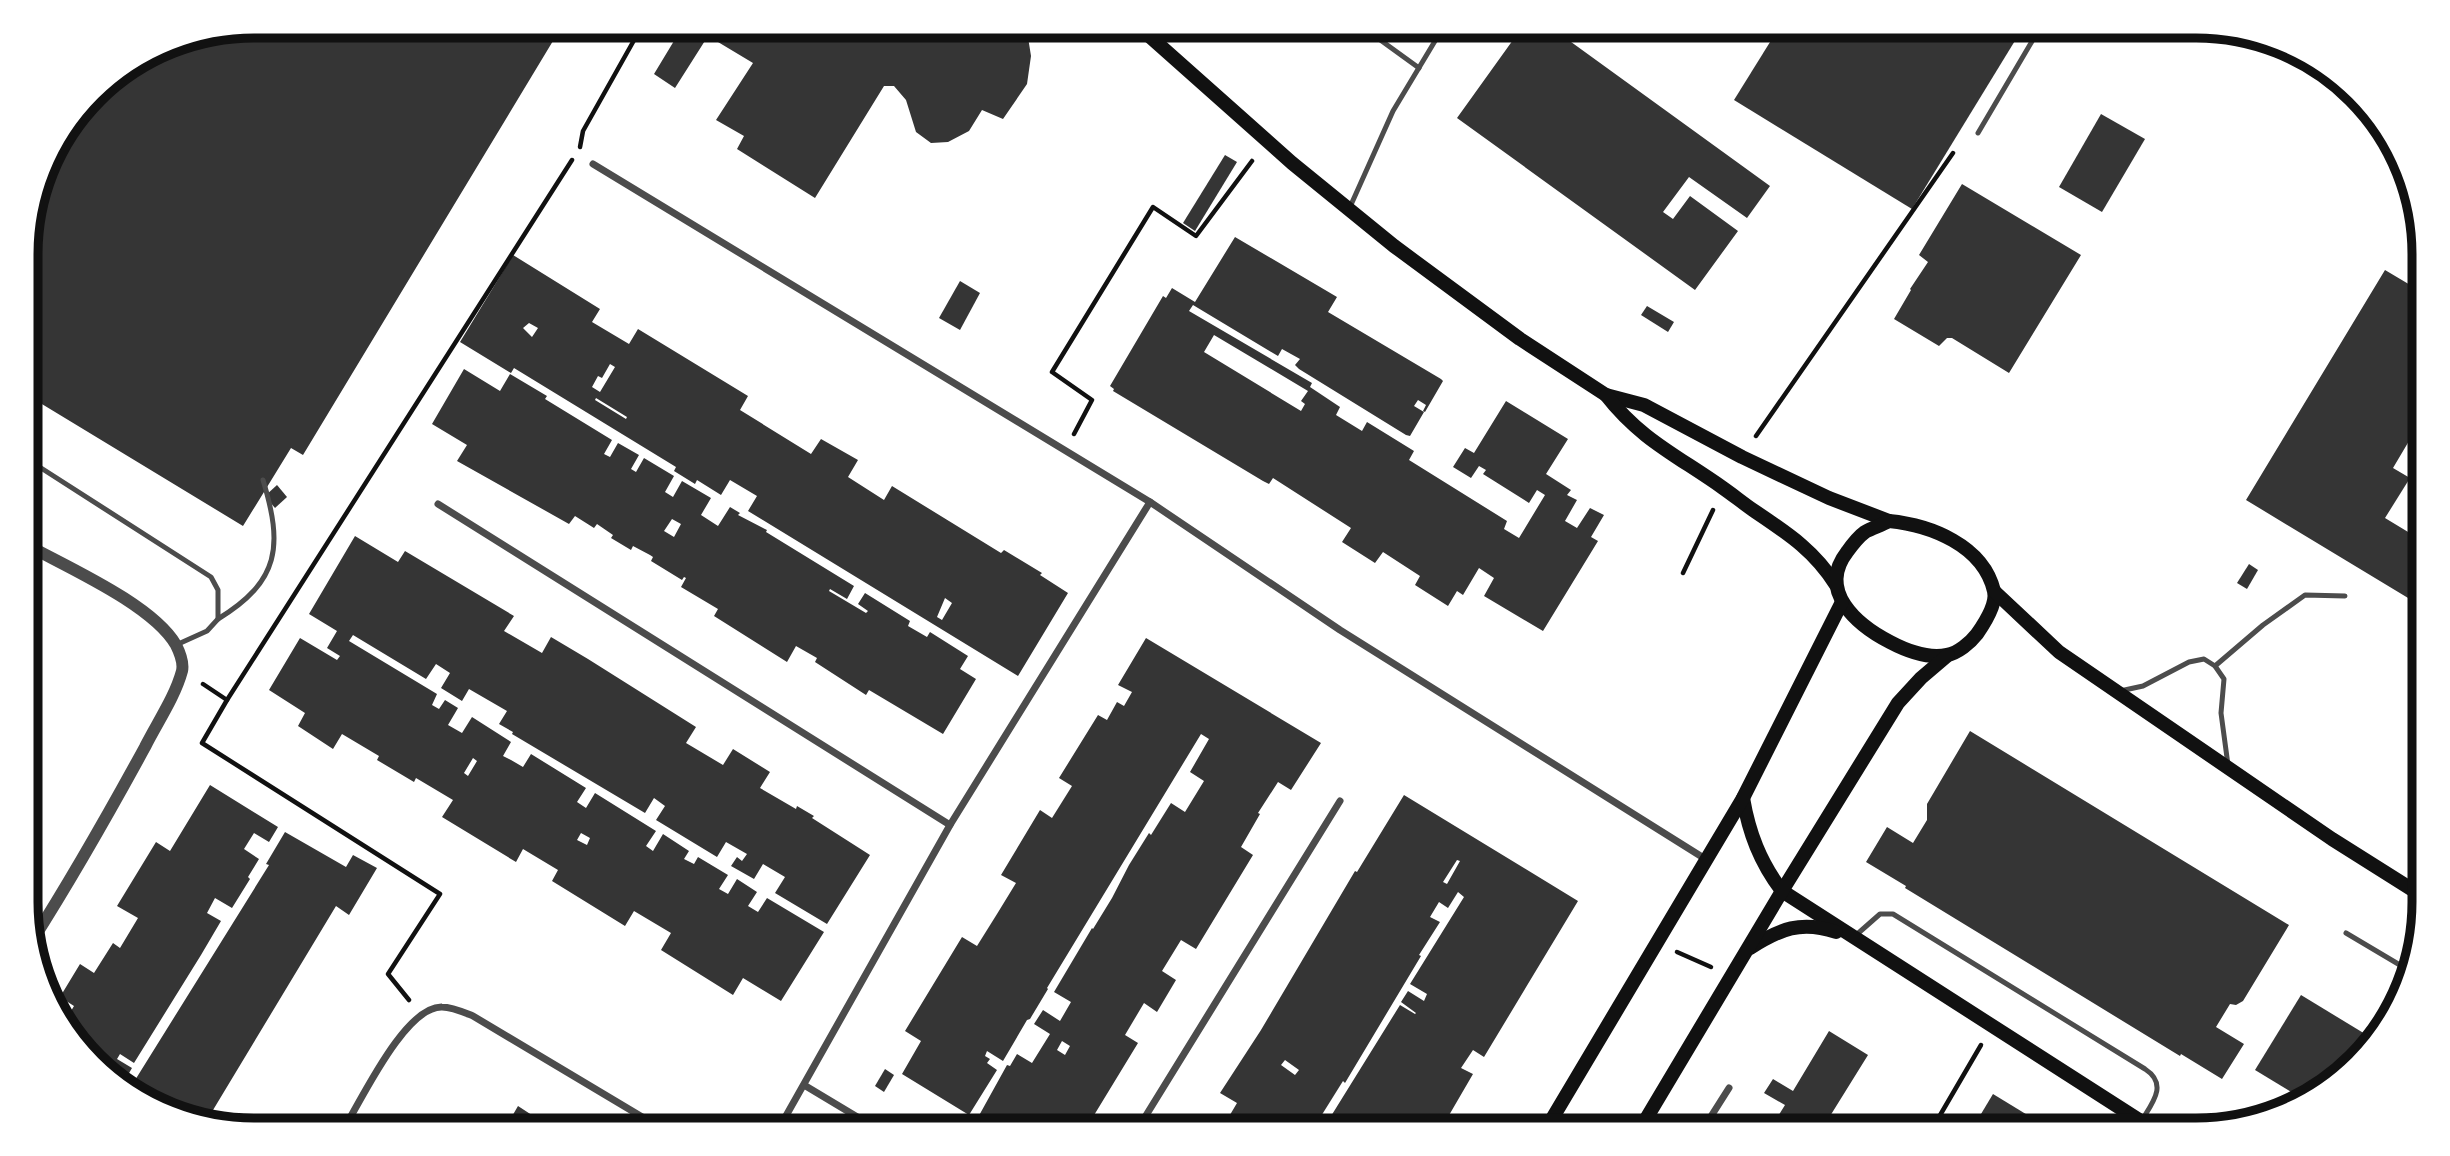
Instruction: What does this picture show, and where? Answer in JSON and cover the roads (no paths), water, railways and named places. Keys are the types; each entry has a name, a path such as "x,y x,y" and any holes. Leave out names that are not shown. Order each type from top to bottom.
{"main road":[{"path":"1151,38 1267,141 1394,246 1520,339 1606,395 1630,424 1657,445 1724,488 1808,550 1822,564 1836,585 1842,602 1859,622 1901,648 1924,656 1948,655"},
{"path":"1606,395 1644,405 1742,457 1829,498 1889,522 1907,523 1934,530 1962,546 1982,566 1995,592 2059,652 2412,890"},
{"path":"1836,585 1839,562 1851,546 1865,533 1889,522"},
{"path":"1647,1117 1898,703 1921,678 1948,655 1963,648 1975,636 1988,615 1995,592"},
{"path":"1553,1117 1743,798 1842,602"},
{"path":"1743,798 1748,828 1757,850 1767,872 1782,891 2128,1117"},
{"path":"1746,951 1772,934 1795,927 1819,926 1853,938"}],"street":[{"path":"593,164 1150,502 1340,631 1707,860"},
{"path":"785,1118 950,825 1150,502"},
{"path":"438,504 950,825"},
{"path":"39,551 139,607 165,630 176,645 183,662 167,705 137,762 40,929"},
{"path":"1145,1118 1340,801"},
{"path":"351,1118 402,1033 420,1014 440,1006 473,1016 644,1118"},
{"path":"804,1085 858,1118"},
{"path":"1710,1117 1729,1088"}],"lane":[{"path":"1378,38 1419,68"},
{"path":"1349,209 1393,111 1437,38"},
{"path":"1978,133 2034,38"},
{"path":"39,467 211,577 218,590 218,620"},
{"path":"176,645 207,631 242,604 254,593 269,568 275,541 275,526 263,480"},
{"path":"2215,666 2263,625 2305,595 2345,596"},
{"path":"2116,692 2143,687 2189,662 2204,659 2215,666 2224,679 2221,713 2228,768"},
{"path":"1853,938 1880,914 1893,914 2145,1069 2157,1080 2159,1091 2147,1117"},
{"path":"2346,933 2401,966"}]}
